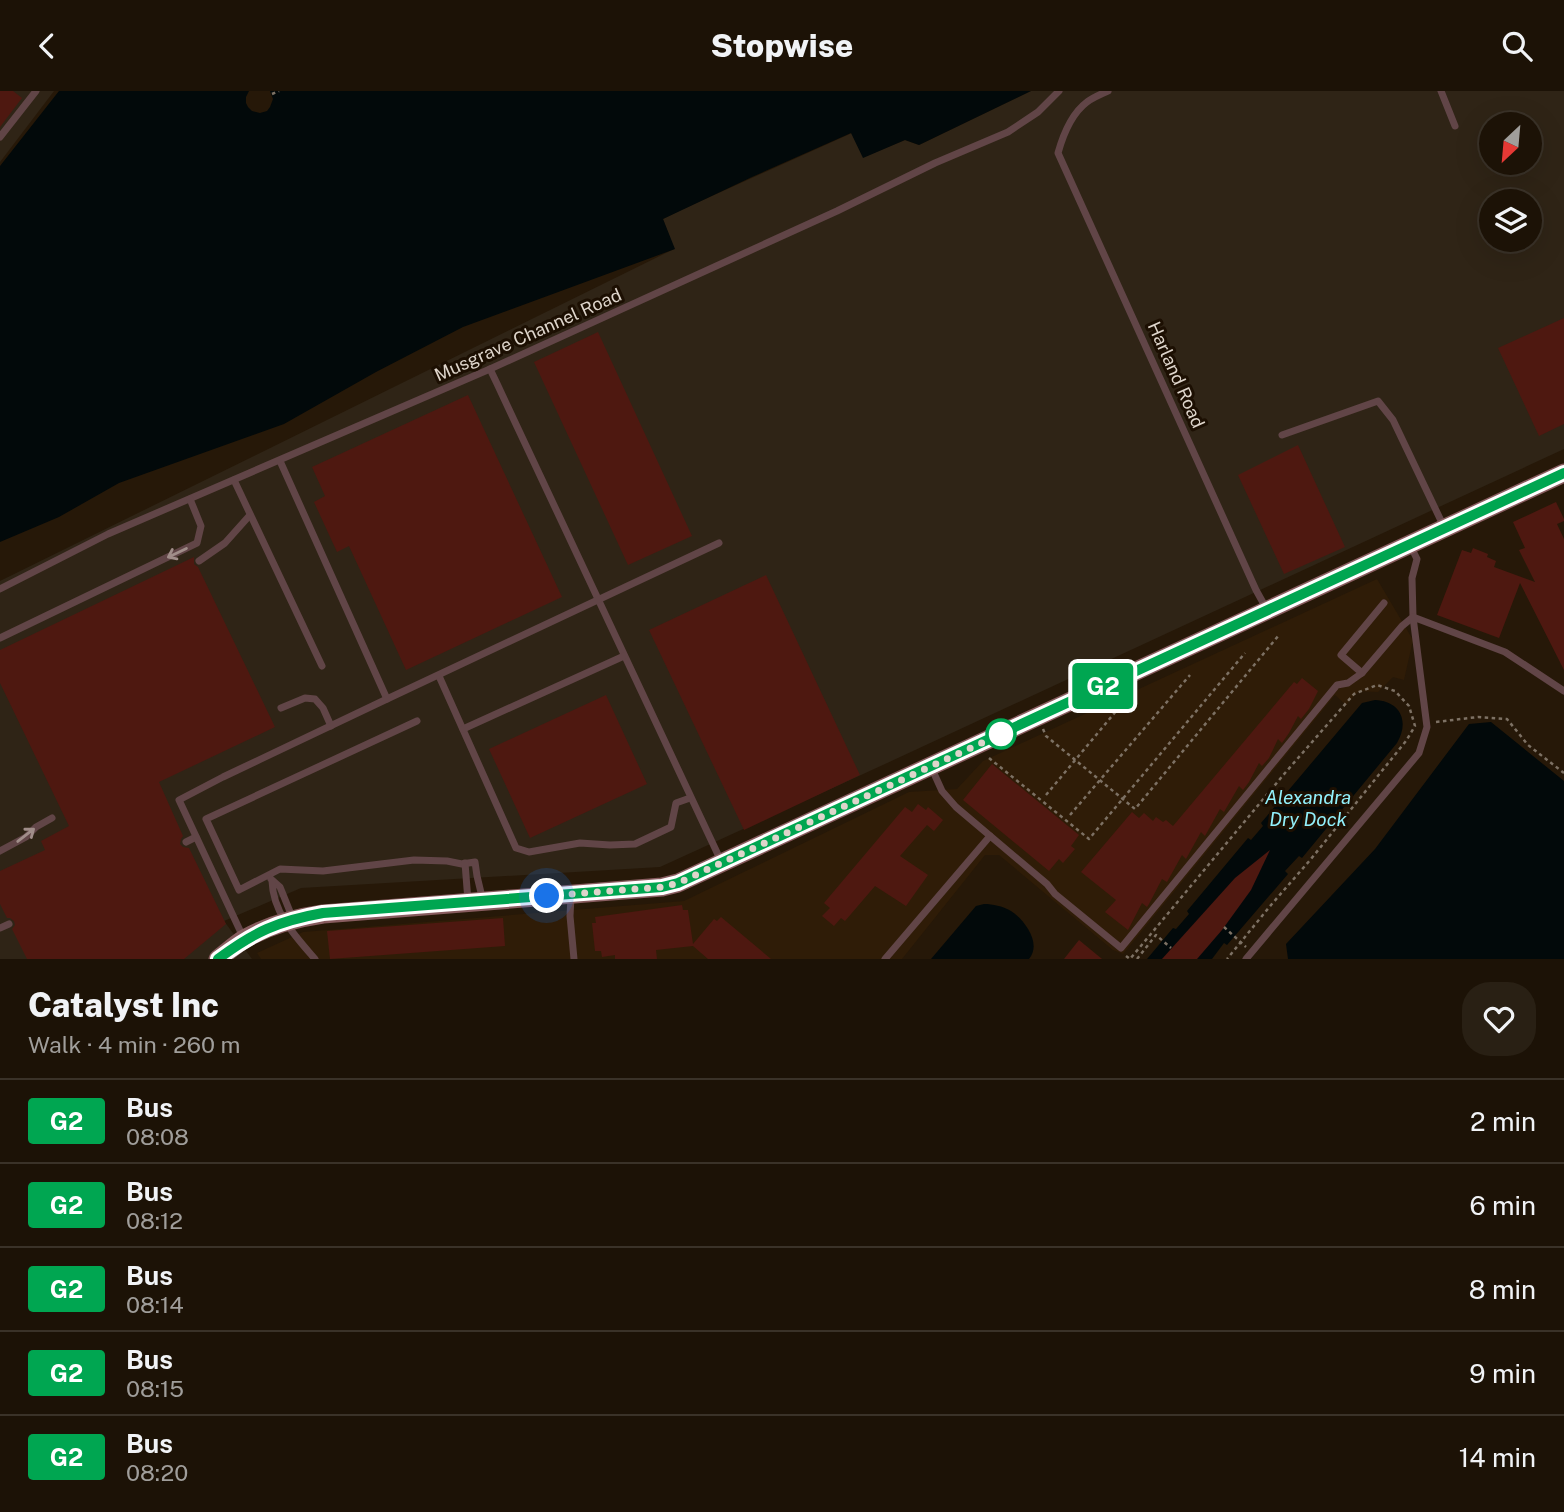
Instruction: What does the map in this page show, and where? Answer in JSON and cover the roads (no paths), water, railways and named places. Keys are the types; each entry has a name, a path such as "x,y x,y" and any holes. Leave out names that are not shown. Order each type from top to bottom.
{"street":[{"path":"218,959 244,940 288,920 323,913 662,887 678,883 1564,473"}],"lane":[{"path":"0,137 36,91"},
{"name":"Musgrave Channel Road","path":"0,589 108,534 490,369 837,211 935,163 1008,132 1038,112 1059,91"},
{"name":"Harland Road","path":"1108,91 1086,102 1073,117 1058,153 1267,610"},
{"path":"1441,91 1455,126"},
{"path":"490,369 722,862"},
{"path":"1282,435 1378,401 1393,420 1445,528"},
{"path":"280,461 387,699"},
{"path":"234,480 322,666"},
{"path":"0,638 197,543 201,526 190,499"},
{"path":"200,561 225,543 250,515"},
{"path":"244,940 179,800 719,543"},
{"path":"1248,956 1419,753 1426,724 1413,617 1412,577 1417,559 1410,544"},
{"path":"1362,673 1341,655 1384,603"},
{"path":"931,766 942,792 956,807 1121,948 1337,685 1348,683 1362,673 1413,617"},
{"path":"1413,617 1505,652 1564,691"},
{"path":"463,729 624,656"},
{"path":"439,676 516,848 529,852 580,843 635,844 671,827 676,803 690,798"},
{"path":"281,709 305,698 315,699 323,708 331,726"},
{"path":"417,721 206,819 239,890 270,878 280,869 323,871 414,860 475,862 476,901"},
{"path":"0,851 26,837 36,827 52,818"},
{"path":"885,959 990,836"},
{"path":"186,842 196,837"},
{"path":"465,863 476,901"},
{"path":"270,878 272,889 288,920 315,959"},
{"path":"571,894 574,959"},
{"path":"0,928 9,924"}],"water":[{"path":"59,91 1031,91 919,145 905,140 863,158 851,133 663,219 675,249 463,327 284,424 119,483 59,517 0,542 0,166"},
{"name":"Alexandra Dry Dock","path":"1375,700 1391,704 1400,714 1403,727 1397,743 1302,858 1299,856 1285,871 1288,874 1227,945 1224,943 1212,959 1147,959 1173,928 1176,929 1189,914 1187,911 1248,838 1251,840 1263,826 1261,823 1362,703"},
{"path":"1491,722 1564,781 1564,959 1288,959 1286,944 1375,849 1469,724"},
{"path":"984,904 1004,908 1022,920 1033,940 1033,953 1029,959 931,959 976,906"}]}
